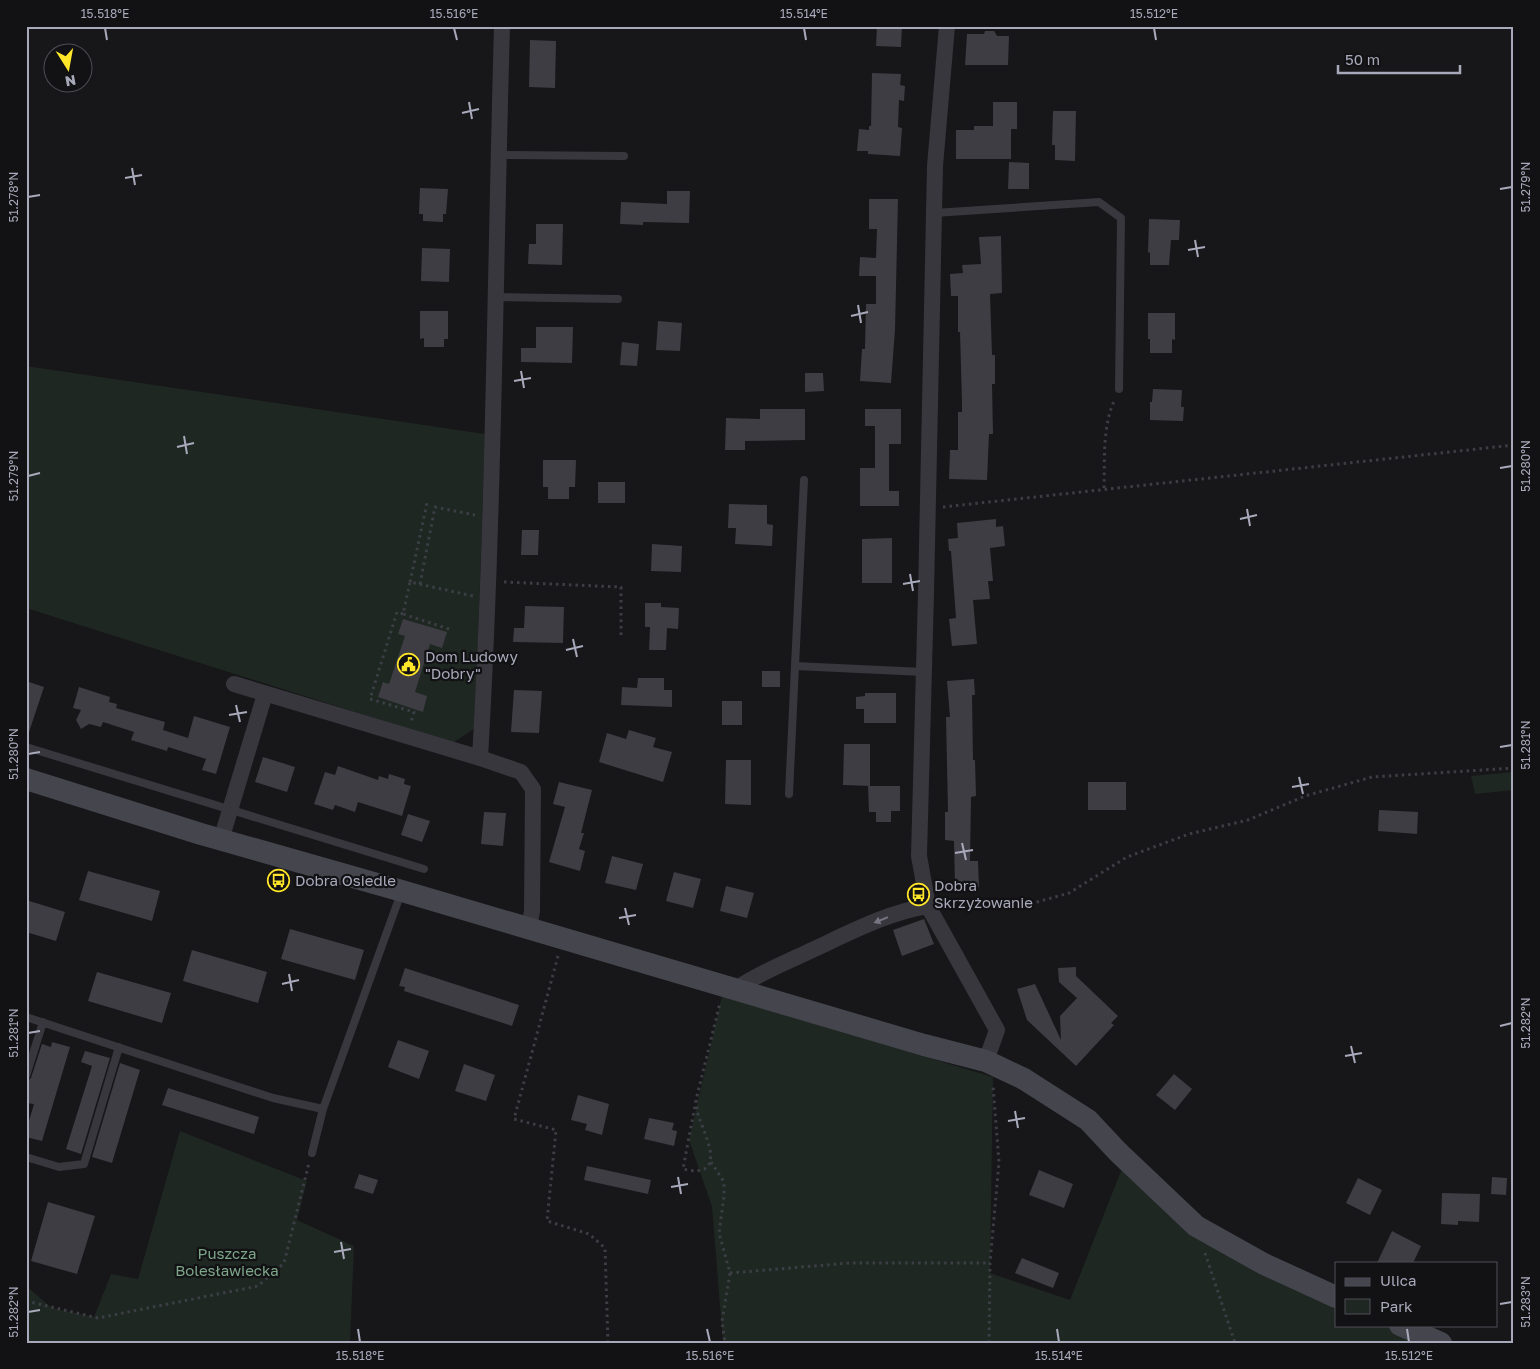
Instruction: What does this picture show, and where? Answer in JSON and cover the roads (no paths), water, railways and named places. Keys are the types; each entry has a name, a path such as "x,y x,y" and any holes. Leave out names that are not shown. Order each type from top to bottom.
{"main road":[{"path":"26,779 221,840 730,987 924,1046 986,1061 1024,1079 1088,1120 1118,1152 1196,1226 1264,1264 1335,1297"},
{"path":"1402,1326 1441,1343"}],"street":[{"path":"480,758 488,599 502,26"},
{"path":"947,26 935,166 919,856 928,906 997,1030 986,1061"},
{"path":"234,684 521,772 533,790 532,911 529,929"},
{"path":"221,840 265,694"},
{"path":"730,987 846,934 910,909 928,906"}],"lane":[{"path":"500,155 624,156"},
{"path":"934,213 1099,202 1120,218 1119,389"},
{"path":"496,297 618,299"},
{"path":"789,794 804,480"},
{"path":"794,666 923,672"},
{"path":"26,748 424,869"},
{"path":"312,1153 323,1108 402,891"},
{"path":"26,1017 273,1098 323,1108"},
{"path":"26,1076 43,1022"},
{"path":"26,1157 59,1167 84,1164 119,1047"}],"place":[{"name":"Dom Ludowy \"Dobry\"","path":"409,665"},
{"name":"Dobra Osiedle","path":"279,880"},
{"name":"Dobra Skrzyżowanie","path":"918,894"}],"park label":[{"name":"Puszcza Bolesławiecka","path":"227,1262"}]}
